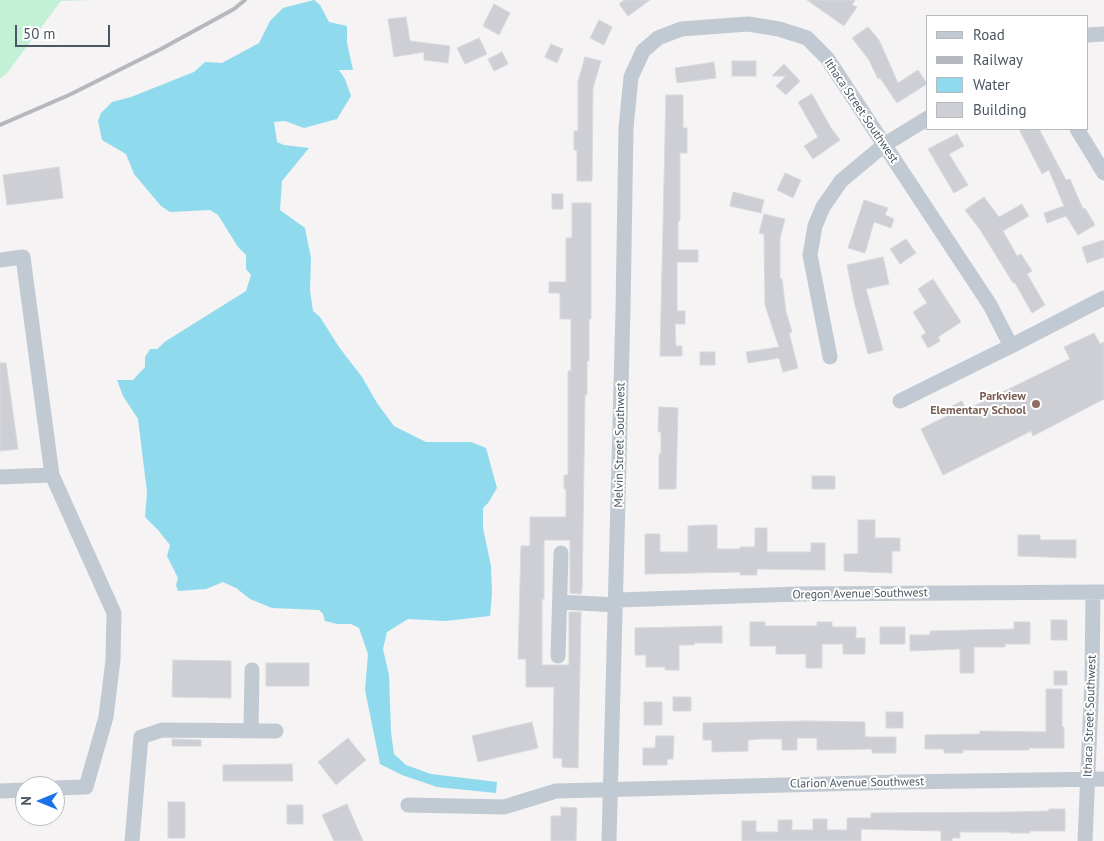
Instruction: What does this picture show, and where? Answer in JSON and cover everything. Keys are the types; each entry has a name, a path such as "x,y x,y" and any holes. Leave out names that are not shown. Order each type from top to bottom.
{"street":[{"name":"Ithaca Street Southwest","path":"643,51 658,38 681,29 716,26 748,24 779,28 807,38 827,58 990,306 1011,346"},
{"path":"1089,35 1104,34"},
{"name":"Melvin Street Southwest","path":"609,841 626,128 631,77 643,51"},
{"path":"830,357 810,255 815,226 822,207 841,180 884,145 926,119"},
{"path":"1078,130 1104,172"},
{"path":"0,260 23,257 52,475 114,613 113,660 106,717 86,787 65,788"},
{"path":"900,402 1104,298"},
{"path":"0,478 52,475"},
{"path":"558,656 561,553"},
{"name":"Ithaca Street Southwest","path":"1086,841 1092,680 1098,592"},
{"name":"Oregon Avenue Southwest","path":"560,602 616,603 799,594 1098,592"},
{"path":"251,731 252,670"},
{"path":"132,841 141,737 162,730 276,731"},
{"name":"Clarion Avenue Southwest","path":"408,805 504,807 556,791 1104,779"},
{"path":"0,791 15,790"}],"green space":[{"path":"0,0 93,0 61,1 7,73 0,79"}],"water":[{"path":"314,0 320,5 329,22 347,26 347,43 353,70 339,70 345,79 351,96 337,119 304,128 285,121 274,122 277,142 284,145 309,148 282,181 280,210 305,228 311,258 310,290 313,311 320,317 394,426 426,442 471,442 486,448 497,488 483,508 483,528 491,566 492,593 490,616 445,621 408,619 387,632 383,649 389,675 391,732 394,754 406,765 431,774 497,782 496,793 437,787 402,775 380,764 365,690 368,654 359,628 351,624 337,624 325,621 323,614 319,610 272,608 250,599 236,588 223,582 206,589 178,591 176,585 178,578 167,556 170,545 145,517 147,492 138,419 123,396 117,380 133,380 145,367 145,357 150,349 157,349 166,341 246,291 251,275 246,269 246,255 238,247 218,215 210,210 170,212 161,206 134,174 126,154 102,140 98,121 101,113 112,102 131,97 194,72 205,62 222,63 259,43 270,21 283,8"}],"building":[{"path":"624,0 650,0 628,16 619,4"},
{"path":"807,0 855,0 852,5 857,7 844,26"},
{"path":"494,4 510,13 499,35 483,26"},
{"path":"406,17 410,41 450,46 448,63 424,60 424,52 394,57 388,19"},
{"path":"599,20 612,27 604,45 590,38"},
{"path":"868,27 879,40 898,83 918,70 926,85 897,103 880,78 878,79 869,60 852,38"},
{"path":"479,38 487,54 465,64 457,48"},
{"path":"551,44 563,49 557,63 545,57"},
{"path":"502,52 508,64 494,71 488,59"},
{"path":"585,57 601,61 593,88 592,181 577,181 577,150 574,150 574,131 578,131 578,82"},
{"path":"732,61 756,61 756,76 732,76"},
{"path":"714,62 716,78 677,83 675,68"},
{"path":"784,64 800,81 786,95 776,86 786,76 772,76"},
{"path":"812,94 840,140 813,159 804,146 818,137 798,102"},
{"path":"666,95 683,95 683,128 687,128 687,153 680,153 678,250 698,250 698,262 677,262 677,311 685,311 685,324 675,324 676,346 682,346 682,356 660,356"},
{"path":"1020,130 1040,130 1066,180 1070,179 1083,209 1085,208 1095,225 1078,235 1066,216 1047,223 1044,213 1064,206 1049,170 1042,174"},
{"path":"957,134 964,146 949,154 968,185 954,193 928,149"},
{"path":"59,167 63,198 7,205 3,175"},
{"path":"785,173 801,180 793,198 777,190"},
{"path":"733,192 764,200 761,213 730,206"},
{"path":"552,194 563,194 563,209 552,209"},
{"path":"984,197 999,217 1022,204 1029,216 1003,231 1017,256 1021,254 1032,271 1027,274 1045,305 1032,313 1015,283 1013,283 981,231 965,210"},
{"path":"864,200 888,208 885,215 894,219 891,228 874,222 865,253 848,248"},
{"path":"572,203 591,203 591,319 589,319 587,395 585,395 582,591 581,594 570,593 570,540 544,540 542,665 569,665 569,612 581,612 578,768 562,767 562,758 553,758 554,687 526,687 526,659 518,659 521,546 530,546 530,517 566,517 564,475 568,475 568,371 571,371 571,319 560,319 560,293 549,293 549,282 566,282 566,238 572,238"},
{"path":"764,214 785,219 780,238 780,279 782,279 786,312 792,332 789,333 798,368 783,372 779,358 748,363 746,352 779,347 765,305 764,234 759,233"},
{"path":"906,239 916,253 900,264 890,249"},
{"path":"1104,240 1104,257 1087,263 1082,247"},
{"path":"883,257 889,284 866,289 883,350 868,354 847,265"},
{"path":"933,279 961,322 938,337 940,341 928,348 921,336 926,333 913,312 927,303 918,289"},
{"name":"Parkview Elementary School","path":"1094,333 1100,344 1104,342 1104,399 1033,436 1031,431 943,475 921,429 955,412 952,406 962,401 966,410 1070,359 1064,347"},
{"path":"700,352 715,352 715,365 700,365"},
{"path":"0,363 6,363 18,449 0,451"},
{"path":"659,407 678,408 676,489 659,489 661,432 658,432"},
{"path":"812,476 835,476 835,489 812,489"},
{"path":"858,520 875,520 875,538 900,538 900,551 892,551 892,573 844,571 844,554 858,554"},
{"path":"717,525 717,549 755,547 755,528 767,528 767,552 811,552 811,543 825,543 825,570 757,569 757,575 740,575 740,572 645,574 645,534 660,534 660,552 688,552 688,526"},
{"path":"1018,535 1040,535 1040,540 1076,540 1076,558 1018,556"},
{"path":"1051,620 1067,620 1067,640 1051,640"},
{"path":"750,622 765,622 765,626 817,626 817,622 832,622 832,627 856,627 856,638 865,638 865,654 843,654 843,644 822,644 822,668 806,668 806,654 776,654 776,646 750,646"},
{"path":"1014,622 1030,622 1030,644 1005,644 1005,647 974,647 974,673 960,673 960,649 910,651 910,635 930,635 930,631 1014,629"},
{"path":"722,626 722,643 679,645 679,670 665,670 665,667 646,667 646,655 635,655 635,628"},
{"path":"880,627 905,627 905,644 880,644"},
{"path":"173,660 231,661 231,698 172,697"},
{"path":"266,663 309,663 309,686 266,686"},
{"path":"1054,671 1067,671 1067,685 1054,685"},
{"path":"1046,689 1062,689 1064,748 963,750 963,753 944,753 944,749 925,749 925,735 980,734 980,731 1046,732"},
{"path":"673,697 691,697 691,711 673,711"},
{"path":"644,702 662,702 662,725 644,725"},
{"path":"886,712 903,712 903,728 886,728"},
{"path":"532,722 538,748 478,762 472,736"},
{"path":"865,722 865,737 896,737 896,753 872,753 872,749 817,750 817,738 797,738 797,750 782,750 782,739 760,739 748,740 748,751 712,752 712,740 703,740 703,723"},
{"path":"656,736 674,736 673,759 667,759 667,765 643,765 643,748 655,748"},
{"path":"348,738 366,760 336,785 318,762"},
{"path":"172,739 201,740 201,746 172,746"},
{"path":"292,764 293,781 223,781 223,765"},
{"path":"168,802 185,802 185,838 168,838"},
{"path":"347,804 363,841 334,841 322,815"},
{"path":"287,805 303,805 303,824 287,824"},
{"path":"561,807 577,808 576,841 551,841 551,816 561,816"},
{"path":"1049,809 1065,809 1065,831 1030,831 1030,833 960,832 960,838 952,838 952,841 941,841 941,831 861,829 861,841 742,841 742,821 756,821 756,832 778,832 778,820 792,820 792,830 813,830 813,819 827,819 827,830 847,830 847,818 871,818 871,813 1009,812 1049,811"}],"railway":[{"path":"0,125 69,95 161,49 234,9 245,0"}],"place":[{"name":"Parkview Elementary School","path":"1036,404"}]}
